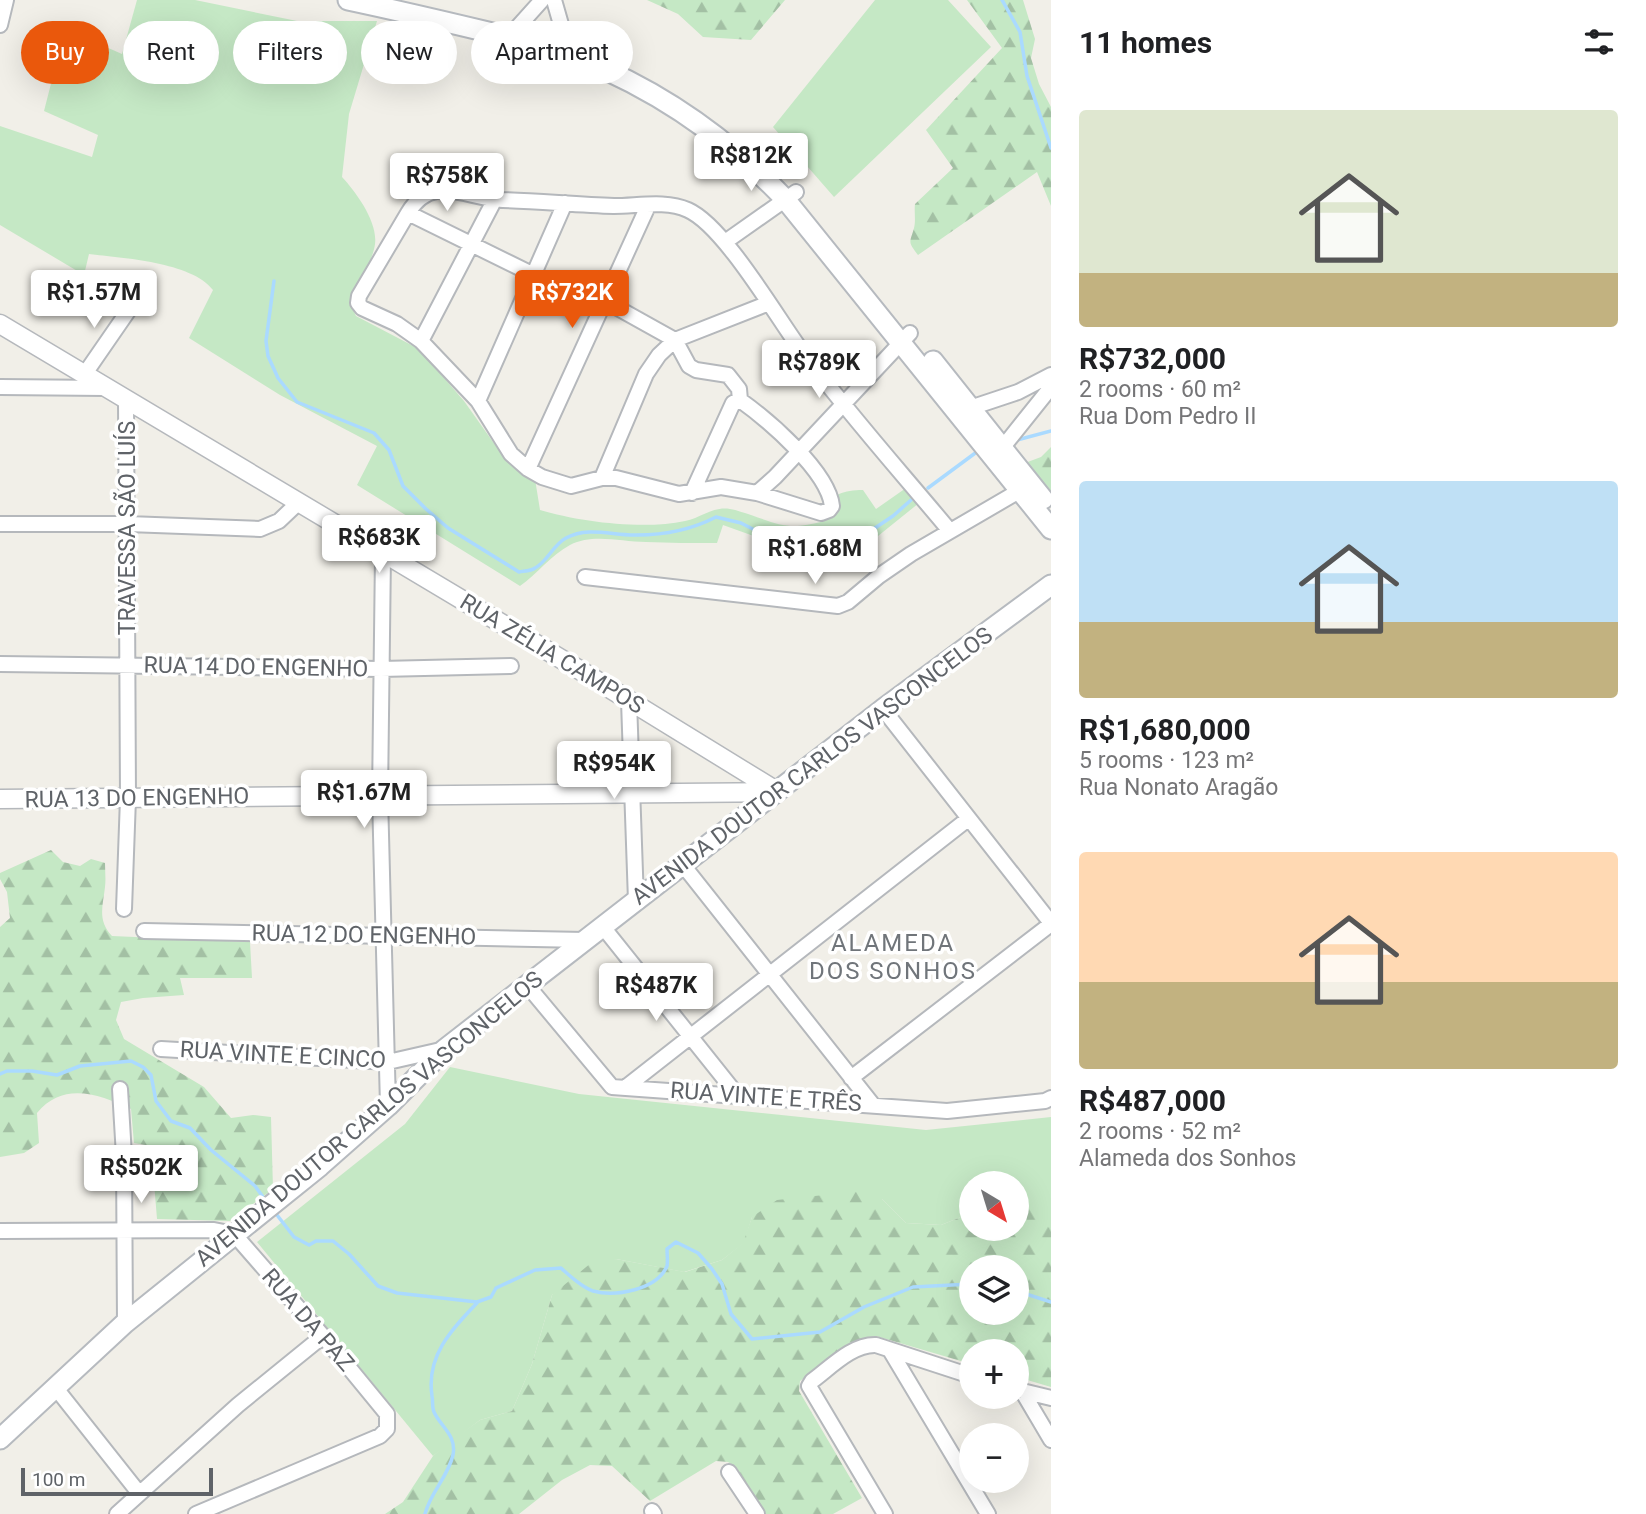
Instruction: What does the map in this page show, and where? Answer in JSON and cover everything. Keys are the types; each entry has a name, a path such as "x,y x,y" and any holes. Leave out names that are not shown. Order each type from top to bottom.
{"main road":[{"path":"348,0 471,24"},
{"path":"390,0 471,21"},
{"path":"633,71 701,109 745,142 1026,487 1051,529"},
{"path":"1026,487 1051,508"},
{"name":"AVENIDA DOUTOR CARLOS VASCONCELOS","path":"0,1439 125,1323 320,1166 388,1106 445,1049 883,709 1051,585"}],"street":[{"path":"0,25 6,0"},
{"path":"525,21 542,0"},
{"path":"554,0 559,21"},
{"path":"408,213 534,275 605,300 675,340 689,366 696,370 728,375 739,388 740,400 799,451 828,487 831,508 821,513 757,493 721,487 678,494 616,478 602,478 571,486 527,469 511,454 478,401 421,341 397,324 362,308 358,303 359,296 415,201 424,194 439,189 495,199 669,205 689,210 724,242 802,351 950,531"},
{"path":"724,242 790,195"},
{"path":"421,341 495,199"},
{"path":"478,401 565,203"},
{"path":"527,469 648,206"},
{"path":"602,478 646,374 659,355 675,340 769,303"},
{"path":"85,375 133,304"},
{"name":"RUA ZÉLIA CAMPOS","path":"0,324 778,792"},
{"path":"757,493 905,337"},
{"path":"965,412 1051,376"},
{"path":"0,387 105,388"},
{"path":"997,452 1051,387"},
{"name":"TRAVESSA SÃO LUÍS","path":"124,909 128,798 126,400"},
{"path":"692,493 733,403 740,400"},
{"path":"585,577 838,606 848,602 879,576 950,531 1026,487"},
{"path":"0,524 260,528 279,521 298,503"},
{"path":"383,554 380,796 388,1106"},
{"name":"RUA 14 DO ENGENHO","path":"0,664 381,668 511,666"},
{"path":"629,701 636,901"},
{"path":"851,1079 1051,924 883,709"},
{"name":"RUA 13 DO ENGENHO","path":"0,799 778,792"},
{"path":"626,1087 968,818"},
{"path":"684,865 873,1105"},
{"path":"603,927 738,1096"},
{"name":"RUA 12 DO ENGENHO","path":"144,930 585,940"},
{"name":"RUA VINTE E TRÊS","path":"527,985 612,1087 947,1111 1045,1101 1051,1098"},
{"name":"RUA VINTE E CINCO","path":"161,1049 388,1062 445,1049"},
{"path":"120,1089 124,1156 125,1323"},
{"path":"0,1231 123,1228 214,1230 234,1234"},
{"name":"RUA DA PAZ","path":"196,1514 380,1436 387,1429 387,1414 234,1234"},
{"path":"117,1514 238,1405 323,1336"},
{"path":"884,1514 809,1386 858,1347 876,1345 959,1372"},
{"path":"891,1352 988,1514"},
{"path":"55,1387 139,1493"},
{"path":"1029,1393 1051,1398"},
{"path":"1029,1406 1051,1440"},
{"path":"729,1472 757,1514"}],"green space":[{"path":"137,0 195,0 297,21 233,21 233,84 347,84 347,21 361,21 361,74 349,114 342,177 370,217 375,244 351,305 356,316 419,349 464,401 498,449 517,470 535,479 540,510 593,521 651,525 685,521 724,509 795,526 824,521 831,500 847,491 863,490 876,509 906,488 919,503 847,561 795,551 723,525 717,543 598,539 579,541 557,554 520,586 357,485 377,446 280,395 189,338 213,290 203,281 173,267 89,254 84,275 0,225 0,126 92,157 98,135 44,111 51,84 109,84 109,48 122,54 123,50 123,84 219,84 219,21 131,21"},
{"path":"647,0 785,0 751,40 703,37 678,14"},
{"path":"875,0 948,0 991,47 834,197 773,127"},
{"path":"967,0 1023,0 1035,39 1031,58 1039,84 1051,107 1051,206 1037,172 918,255 910,242 915,225 915,204 953,168 926,130 1002,48"},
{"path":"1051,447 1051,495 1025,463 1041,457"},
{"path":"51,850 63,862 80,866 91,859 105,863 103,918 112,936 250,942 252,978 180,978 184,995 121,1002 116,1020 124,1039 204,1087 231,1118 253,1115 271,1117 273,1189 230,1221 157,1219 151,1146 134,1143 131,1109 94,1095 70,1094 47,1103 37,1113 39,1143 24,1153 0,1157 0,927 10,918 7,892 0,873"},
{"path":"450,1067 579,1094 926,1130 1051,1117 1051,1207 1029,1207 1029,1171 959,1171 959,1218 941,1225 906,1223 882,1199 752,1217 744,1243 722,1260 684,1272 616,1259 552,1295 532,1364 512,1411 480,1420 433,1456 257,1242 405,1124"},
{"path":"862,1191 882,1199 906,1223 941,1225 959,1218 959,1241 1029,1241 1029,1207 1051,1207 1051,1387 1029,1381 1029,1339 959,1339 959,1360 876,1336 851,1343 800,1381 799,1391 862,1498 833,1514 766,1514 736,1467 728,1462 716,1461 650,1501 612,1466 590,1465 562,1480 519,1514 385,1514 403,1502 433,1456 448,1443 480,1420 512,1411 532,1364 552,1295 591,1263 616,1259 685,1272 722,1260 743,1243 752,1217 777,1200"}],"waterway":[{"path":"1002,0 1020,32 1027,76 1051,148"},
{"path":"274,281 266,341 268,356 278,378 297,402 374,433 389,450 403,486 426,509 448,528 519,572 532,570 561,541 575,534 658,534 678,531 716,517 741,523 788,544 827,550 863,536 911,500"},
{"path":"1017,440 1051,431"},
{"path":"928,488 978,451"},
{"path":"0,1074 7,1071 32,1071 57,1075 80,1066 131,1061 151,1075 156,1101 171,1121 190,1128 211,1150 255,1186 263,1197"},
{"path":"277,1215 294,1237 309,1245 316,1241 333,1241 349,1254 378,1286 397,1293 477,1302 491,1297 496,1288 535,1270 561,1268 593,1291 612,1293 635,1290 662,1274 667,1266 667,1249 676,1242 698,1253 712,1269 722,1284 731,1314 752,1339 820,1332 864,1307 913,1287 959,1285"},
{"path":"1029,1295 1051,1302"},
{"path":"425,1514 451,1463 454,1448 450,1436 433,1410 433,1368 442,1345 477,1303"}],"district":[{"name":"ALAMEDA DOS SONHOS","path":"893,957"}]}
